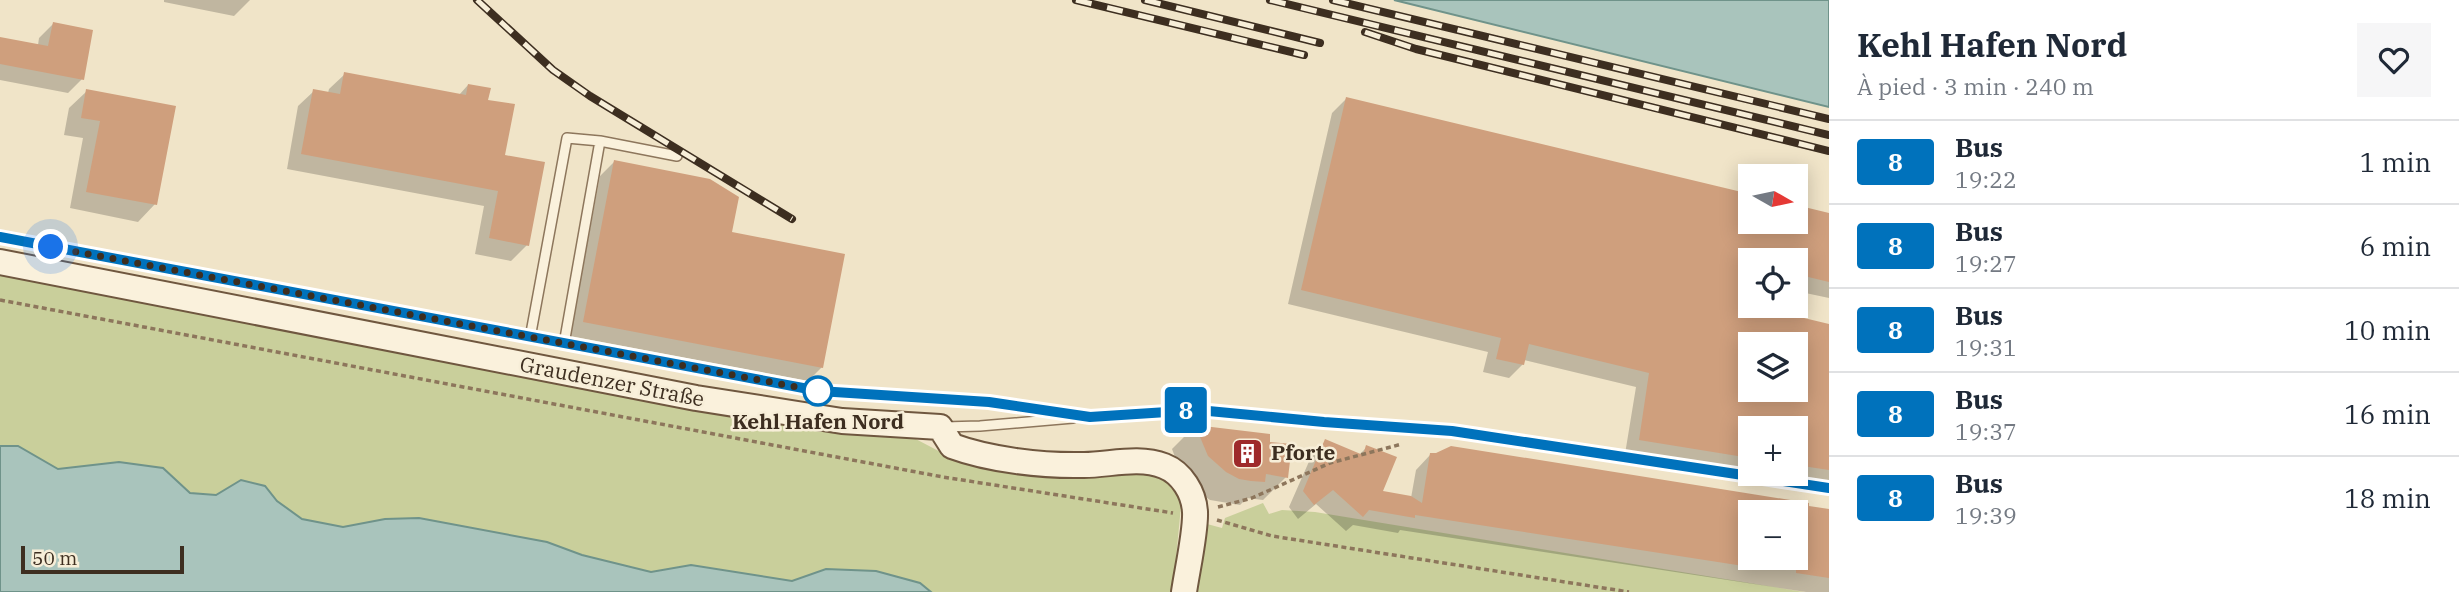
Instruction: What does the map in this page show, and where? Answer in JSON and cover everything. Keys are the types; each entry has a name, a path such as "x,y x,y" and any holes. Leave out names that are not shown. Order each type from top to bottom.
{"street":[{"name":"Graudenzer Straße","path":"0,262 696,398 842,421 940,427"},
{"path":"940,427 952,446 964,451 1046,465 1143,462 1173,471 1184,481 1190,492 1184,592"}],"lane":[{"path":"530,338 568,138 600,141 677,156"},
{"path":"564,344 600,141"},
{"path":"0,237 819,391 989,402 1090,417"},
{"path":"940,427 1198,410 1452,431 1829,488"}],"path":[{"path":"0,299 930,474 1189,517 1272,536 1629,592"},
{"path":"1189,517 1252,498 1330,463 1411,442"}],"green space":[{"path":"0,272 779,424 847,434 910,436 950,457 1068,477 1106,476 1139,471 1167,480 1182,496 1176,558 1201,562 1207,524 1222,528 1225,518 1263,503 1269,514 1282,510 1315,512 1804,592 931,592 920,583 876,571 826,569 792,581 691,565 652,572 582,555 547,542 419,518 385,519 344,527 302,519 277,501 265,486 241,480 216,495 190,493 163,468 119,462 58,469 18,446 0,446"}],"water":[{"path":"1394,0 1829,0 1829,107"},
{"path":"0,446 18,446 58,469 119,462 163,468 190,493 216,495 241,480 265,486 277,501 302,519 343,527 385,519 419,518 547,542 582,555 651,572 691,565 792,581 826,569 876,571 920,583 931,592 0,592"}],"building":[{"path":"53,22 93,30 84,80 0,64 0,37 48,46"},
{"path":"344,72 466,95 468,84 491,88 488,100 515,104 505,155 545,162 529,246 489,238 498,191 301,154 313,89 340,94"},
{"path":"86,89 176,106 157,205 86,192 100,121 81,118"},
{"path":"1346,97 1738,191 1738,234 1808,234 1808,208 1829,213 1829,282 1808,277 1808,248 1738,248 1738,318 1804,318 1829,324 1829,470 1808,467 1808,416 1738,416 1738,456 1639,440 1649,373 1529,344 1524,365 1496,359 1501,338 1301,290"},
{"path":"614,160 710,179 739,197 732,232 845,254 823,368 583,322"},
{"name":"Pforte","path":"1195,425 1270,434 1270,442 1292,444 1288,478 1266,474 1265,482 1251,481 1239,479 1226,472 1208,456"},
{"path":"1325,439 1363,455 1366,445 1397,457 1383,491 1411,496 1422,503 1430,453 1451,446 1790,500 1738,500 1738,565 1415,515 1415,518 1369,510 1363,517 1333,490 1314,505 1303,491"},
{"path":"1808,503 1809,506 1829,509 1829,578 1796,573 1796,570 1808,570"}],"railway":[{"path":"477,0 553,70 590,96 792,219"},
{"path":"1076,0 1304,55"},
{"path":"1145,0 1320,43"},
{"path":"1270,0 1829,135"},
{"path":"1333,0 1829,119"},
{"path":"1365,32 1416,49 1829,151"}],"bus line":[{"name":"8","path":"0,237 819,391 989,402 1090,417 1198,410 1452,431 1829,488"}],"place":[{"name":"Kehl Hafen Nord","path":"818,391"},
{"name":"Pforte","path":"1248,453"}],"route":[{"path":"51,247 818,391"}]}
